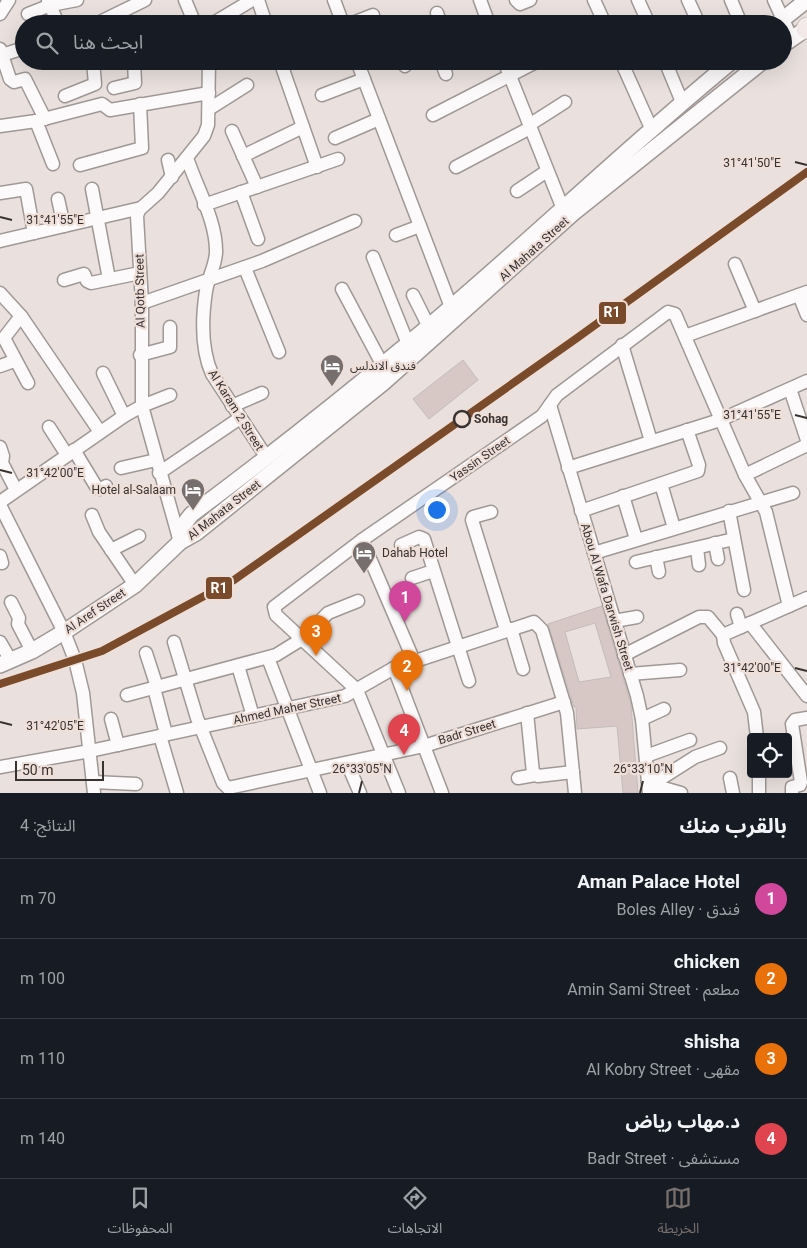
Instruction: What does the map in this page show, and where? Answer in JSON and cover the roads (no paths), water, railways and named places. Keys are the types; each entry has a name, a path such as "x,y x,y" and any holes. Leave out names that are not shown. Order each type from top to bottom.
{"street":[{"path":"0,14 9,0"},
{"path":"28,14 49,2 77,0"},
{"path":"124,11 145,0"},
{"path":"185,0 191,15"},
{"path":"227,15 252,0"},
{"path":"258,0 263,15"},
{"path":"334,0 340,15"},
{"path":"480,0 483,15"},
{"path":"516,0 520,4 530,0"},
{"path":"594,0 601,15"},
{"path":"638,0 644,15"},
{"path":"688,0 695,15"},
{"path":"730,0 737,15"},
{"path":"774,0 777,15"},
{"path":"788,15 807,0"},
{"path":"49,2 54,15"},
{"path":"15,50 1,52 3,70 10,81 26,80 41,120 53,164"},
{"path":"65,96 95,84 94,70"},
{"path":"114,88 135,83 134,70"},
{"path":"0,241 141,208 154,198 204,136 208,109 209,70"},
{"path":"283,70 317,167"},
{"path":"361,70 451,307"},
{"path":"444,70 446,74"},
{"path":"508,70 563,209"},
{"path":"433,115 521,70"},
{"path":"626,70 644,100 651,128"},
{"path":"668,70 682,102"},
{"name":"Al Mahata Street","path":"180,542 185,522 192,514 267,458 408,344 563,209 682,102 713,70"},
{"name":"Al Mahata Street","path":"180,542 196,533 383,383 572,214 752,70"},
{"path":"322,95 364,78"},
{"path":"208,109 247,85"},
{"path":"0,126 41,120 102,104 110,110 209,93"},
{"path":"456,167 530,126 565,102"},
{"path":"80,165 142,148 140,104"},
{"path":"336,138 379,119"},
{"path":"243,156 303,127"},
{"path":"232,131 257,187"},
{"name":"Al Karam 2 Street","path":"187,158 215,243 216,255 206,290 204,351 212,374 267,458"},
{"path":"204,205 338,159"},
{"path":"168,160 172,178"},
{"path":"517,192 547,171"},
{"path":"92,189 109,279"},
{"path":"0,193 26,190 34,233"},
{"path":"242,192 258,239"},
{"path":"58,200 64,226"},
{"name":"Al Qotb Street","path":"141,208 137,216 142,303 140,355 142,406 159,473 180,542"},
{"path":"142,303 245,268 355,221"},
{"path":"396,235 420,226"},
{"path":"373,257 408,344"},
{"path":"735,264 755,311"},
{"path":"245,268 279,352"},
{"path":"64,280 82,274 89,283 140,273"},
{"path":"342,289 382,364"},
{"path":"0,293 21,316 100,432"},
{"path":"789,606 768,518 745,475 685,336 803,294 807,315"},
{"path":"414,295 428,326"},
{"name":"Yassin Street","path":"302,639 276,615 274,607 277,603 362,540 542,416 557,395 622,344 668,312 675,314 685,336"},
{"path":"21,316 2,340 28,383"},
{"path":"140,355 170,347 170,327"},
{"path":"622,344 651,441"},
{"path":"0,366 14,361"},
{"path":"103,372 124,416"},
{"path":"568,468 720,420 807,381"},
{"path":"790,389 807,440"},
{"path":"232,406 262,393"},
{"path":"136,784 93,787 83,693 75,660 64,632 0,503 124,416 142,406 170,395"},
{"name":"Abou Al Wafa Darwish Street","path":"550,405 642,719 649,787"},
{"path":"159,473 240,418"},
{"path":"49,427 97,488 100,490 106,486"},
{"path":"581,511 695,473 699,468 687,430"},
{"path":"745,475 807,445"},
{"path":"0,447 3,456 2,463 16,490"},
{"path":"121,468 156,460"},
{"path":"661,484 674,528"},
{"path":"594,553 792,493"},
{"path":"623,496 636,539"},
{"path":"729,511 744,590"},
{"path":"491,512 474,516 472,520 508,629 524,669"},
{"path":"92,515 99,532 134,585"},
{"path":"111,550 139,536"},
{"path":"401,545 423,537 469,681"},
{"path":"636,562 734,539"},
{"path":"362,540 414,661"},
{"name":"Al Aref Street","path":"5,663 32,651 64,632 134,585 180,542"},
{"path":"715,543 718,559"},
{"path":"697,548 699,565"},
{"path":"656,557 659,572"},
{"path":"412,578 433,571"},
{"path":"722,635 807,598"},
{"path":"127,695 268,658 284,651 302,639 328,614 358,601"},
{"path":"11,602 18,618 18,624 32,651"},
{"path":"737,614 807,696"},
{"path":"614,621 637,617"},
{"path":"624,655 699,617 708,617 722,635 754,712 757,733"},
{"name":"Ahmed Maher Street","path":"0,767 118,745 345,696 394,668 529,622 540,626 564,702"},
{"path":"302,639 357,690 399,793"},
{"path":"0,642 5,663"},
{"path":"174,642 202,727"},
{"path":"146,653 156,688 163,735 177,793"},
{"path":"268,658 320,793"},
{"path":"238,666 253,716"},
{"path":"394,668 442,793"},
{"path":"630,674 680,670"},
{"path":"564,702 569,724 575,793"},
{"name":"Badr Street","path":"202,727 223,783 228,788 385,756 424,746 564,702"},
{"path":"642,719 664,709"},
{"path":"527,713 532,770 535,775"},
{"path":"792,793 792,787 800,785 801,782 792,724 795,720 807,718"},
{"path":"112,719 118,745"},
{"path":"646,756 690,740"},
{"path":"649,787 695,757 720,748"},
{"path":"347,763 360,793"},
{"path":"518,778 573,772"},
{"path":"730,778 732,793"},
{"path":"759,793 760,778"},
{"path":"649,787 660,787 681,793"}],"place":[{"name":"فندق الاندلس","path":"332,387"},
{"name":"Sohag","path":"462,419"},
{"name":"Hotel al-Salaam","path":"193,511"},
{"name":"Dahab Hotel","path":"364,574"},
{"name":"Aman Palace Hotel","path":"405,622"},
{"name":"shisha","path":"316,656"},
{"name":"chicken","path":"407,691"},
{"name":"د.مهاب رياض","path":"404,755"}]}
